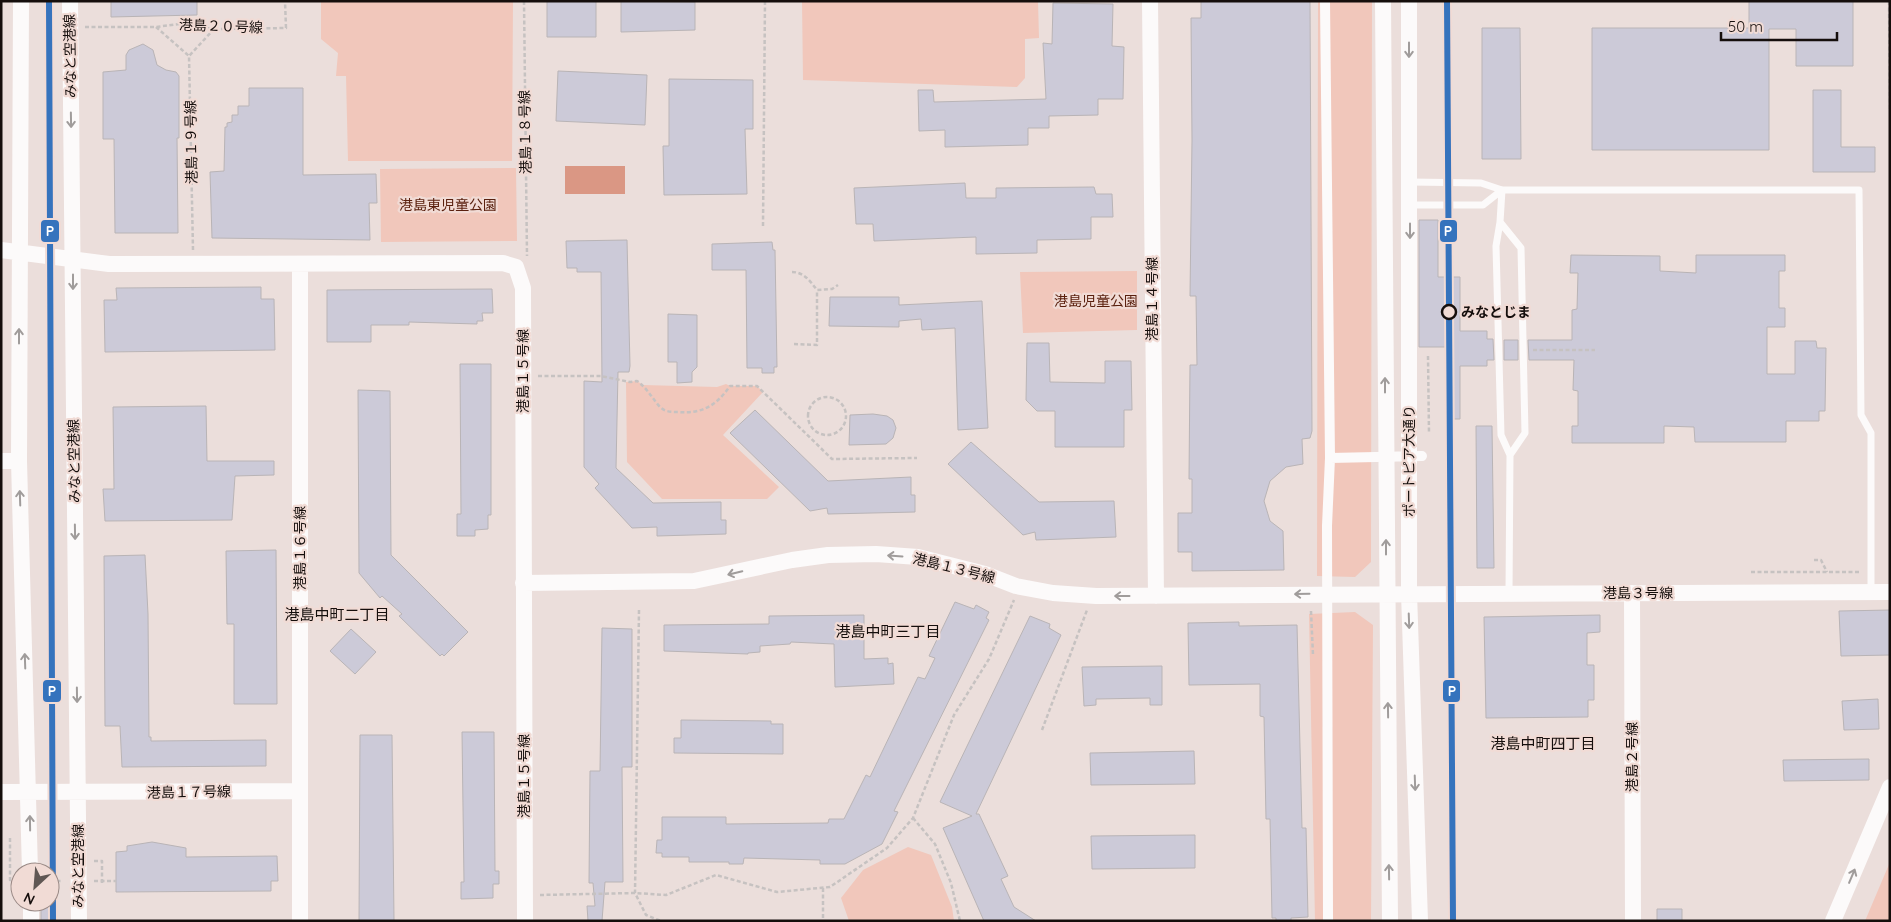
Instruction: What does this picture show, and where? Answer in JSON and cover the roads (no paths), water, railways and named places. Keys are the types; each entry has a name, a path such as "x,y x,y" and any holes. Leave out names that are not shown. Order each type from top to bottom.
{"street":[{"path":"21,1 19,461 30,792 30,862"},
{"name":"みなと空港線","path":"70,1 78,921"},
{"name":"港島１４号線","path":"1150,1 1156,596"},
{"path":"1325,1 1330,458 1327,526 1328,921"},
{"name":"ポートピア大通り","path":"1383,1 1386,593 1390,921"},
{"name":"ポートピア大通り","path":"1409,1 1408,593 1420,921"},
{"name":"港島１５号線","path":"1,250 109,264 300,265 503,262 516,267 522,288 525,921"},
{"name":"港島１６号線","path":"300,265 300,921"},
{"path":"1330,458 1422,456"},
{"path":"1,461 19,461"},
{"name":"港島１３号線","path":"523,583 694,581 792,560 876,554 918,557 985,574 1016,586 1053,593 1096,596 1386,593"},
{"name":"港島３号線","path":"1386,593 1890,592"},
{"name":"港島２号線","path":"1632,593 1633,921"},
{"path":"1833,921 1890,787"},
{"name":"港島１７号線","path":"1,792 300,791"}],"lane":[{"path":"1410,182 1480,183 1502,190 1859,190 1861,415 1871,433 1872,592"},
{"path":"1410,205 1483,205 1502,190"},
{"path":"1502,190 1496,246 1501,435 1510,455 1509,593"},
{"path":"1500,222 1520,248 1525,433 1510,455"}],"place":[{"name":"みなとじま","path":"1449,312"}],"district":[{"name":"港島中町二丁目","path":"337,614"},
{"name":"港島中町三丁目","path":"888,631"},
{"name":"港島中町四丁目","path":"1543,743"}],"park label":[{"name":"港島東児童公園","path":"448,205"},
{"name":"港島児童公園","path":"1096,301"}]}
